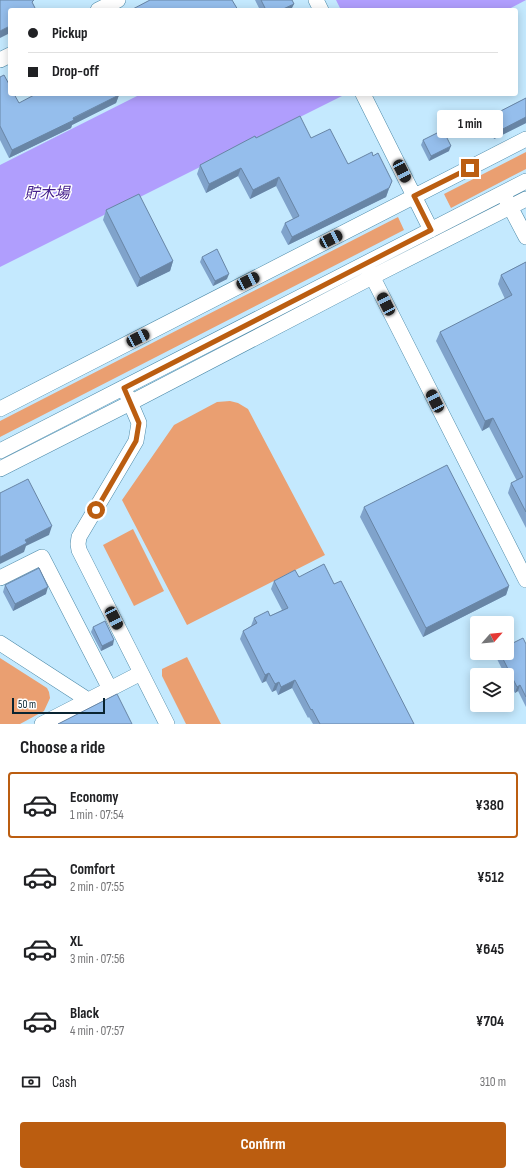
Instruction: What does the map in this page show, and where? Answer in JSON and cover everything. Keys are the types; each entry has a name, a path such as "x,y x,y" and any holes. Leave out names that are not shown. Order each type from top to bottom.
{"street":[{"path":"102,8 118,0"},
{"path":"364,96 431,230"},
{"path":"0,409 526,139"},
{"path":"0,451 503,193 524,190"},
{"path":"0,469 511,207 524,190"},
{"path":"503,193 526,237"},
{"path":"365,263 526,580"},
{"path":"124,388 139,423 136,441 79,537 78,544 79,550 167,724"},
{"path":"0,578 42,557 110,689"},
{"path":"0,643 88,700"},
{"path":"42,724 141,673"}],"shaded area":[{"path":"526,152 526,169 451,208 444,194"},
{"path":"398,217 404,230 0,437 0,421"},
{"path":"230,401 238,403 248,409 325,555 187,625 122,500 174,425 217,402"},
{"path":"133,529 164,591 134,606 103,545"},
{"path":"187,657 221,724 186,724 162,676 162,669"},
{"path":"0,658 47,688 49,692 50,698 44,711 20,724 0,724"}],"water":[{"path":"336,0 526,0 511,8 340,8"},
{"name":"貯木場","path":"137,96 342,96 0,267 0,165"}],"building":[{"path":"0,0 34,0 32,2 35,8 8,8 8,27 0,31"},
{"path":"150,0 232,0 237,8 135,8"},
{"path":"261,0 292,0 294,4 285,8 265,8"},
{"path":"4,75 8,82 8,96 15,96 19,103 32,96 117,96 73,118 74,120 12,150 0,126 0,77"},
{"path":"526,98 526,117 497,132 489,117"},
{"path":"300,116 311,138 330,129 348,164 372,152 373,156 378,153 392,181 389,188 292,237 285,223 299,216 279,177 253,190 241,168 209,184 200,165 255,136 256,138"},
{"path":"443,130 451,146 431,156 423,140"},
{"path":"139,194 173,261 140,278 106,210"},
{"path":"217,249 229,274 215,281 202,257"},
{"path":"526,262 526,512 511,483 523,477 493,418 485,421 440,332 512,295 501,275"},
{"path":"447,465 509,586 426,628 364,507"},
{"path":"28,479 52,526 25,540 27,543 0,557 0,493"},
{"path":"324,564 334,584 341,581 414,724 320,724 295,680 281,687 279,682 275,684 269,673 265,675 243,631 257,623 254,618 268,611 270,616 288,608 274,581 295,570 299,577"},
{"path":"39,568 48,587 15,604 5,585"},
{"path":"105,621 114,640 102,646 93,627"},
{"path":"523,638 526,644 526,697 520,685 517,687 514,681 514,668 508,668 504,660 514,660 514,642"},
{"path":"117,694 132,724 58,724"}],"route":[{"path":"96,510 136,441 139,429 139,423 124,388 431,230 414,196 470,168"}]}
